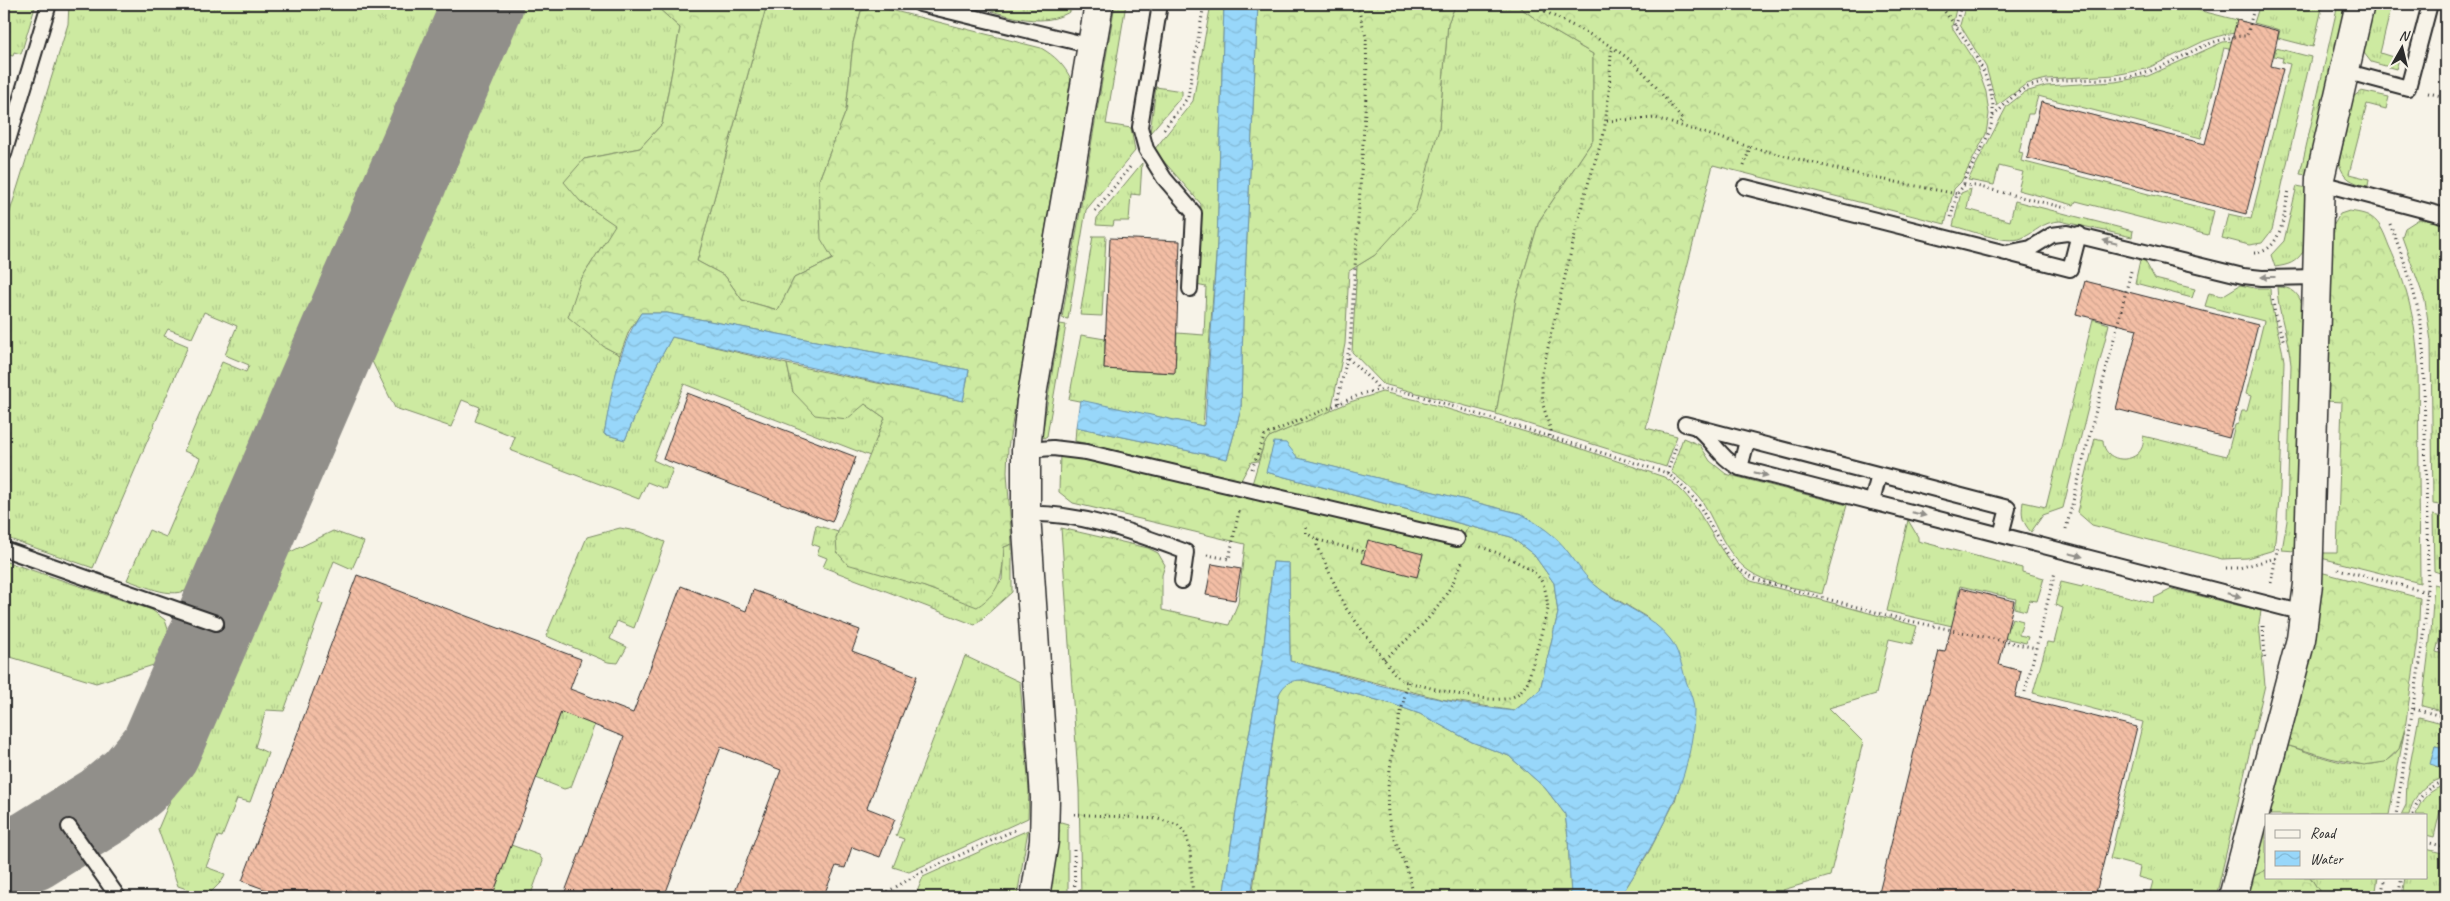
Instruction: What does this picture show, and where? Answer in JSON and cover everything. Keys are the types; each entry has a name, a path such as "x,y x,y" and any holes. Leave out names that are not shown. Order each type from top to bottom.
{"street":[{"path":"1035,897 1044,841 1045,818 1026,514 1026,450 1031,402 1099,4"},
{"path":"2233,897 2301,639 2308,561 2320,184 2360,4"}],"lane":[{"path":"4,154 49,4"},
{"path":"920,4 1092,46"},
{"path":"1160,4 1140,126 1146,149 1164,178 1194,213 1190,289"},
{"path":"2344,71 2408,88 2430,4"},
{"path":"2320,184 2446,216"},
{"path":"1745,187 2070,269 2079,234"},
{"path":"2006,253 2031,248 2052,235 2067,233 2079,234 2243,276 2272,278 2317,277"},
{"path":"1690,426 2008,508 2001,535"},
{"path":"1690,426 1712,442 1727,462 1740,468 2304,613"},
{"path":"1740,468 1747,441"},
{"path":"1026,450 1053,448 1086,452 1246,488 1463,542"},
{"path":"1872,502 1879,475"},
{"path":"1026,514 1054,513 1127,530 1186,552 1182,581"},
{"path":"4,549 216,622"},
{"path":"69,827 118,897"}],"path":[{"path":"1339,403 1338,398 1348,358 1367,80 1366,37 1357,4"},
{"path":"1532,4 1545,12 1582,28 1638,67 1682,119 1680,125"},
{"path":"1545,12 1546,4"},
{"path":"1939,4 1956,26 1981,67 1988,86 1993,116 1987,138 1964,180 1964,185 1957,194 1946,237"},
{"path":"1956,26 1961,4"},
{"path":"1993,116 2018,92 2040,83 2116,78 2147,73 2223,38 2247,36 2255,4"},
{"path":"1550,436 1551,431 1541,388 1544,359 1584,196 1606,120 1611,53 1613,48"},
{"path":"1606,120 1655,118 1750,147 1865,176 1957,194"},
{"path":"1745,187 1738,185 1750,147"},
{"path":"1964,185 1976,186 2077,211"},
{"path":"2247,252 2266,250 2278,235 2289,186"},
{"path":"2380,198 2414,287 2420,311 2425,374 2427,592 2423,652 2396,814"},
{"path":"2025,692 2136,249"},
{"path":"2266,250 2272,278 2275,315 2286,348"},
{"path":"1348,358 1370,378 1378,389"},
{"path":"1186,552 1228,559 1246,488 1258,450 1265,435 1339,403 1378,389 1413,394 1667,473 1683,486 1698,503 1726,553 1738,569 1758,580 1933,627 2036,648"},
{"path":"1667,473 1690,426"},
{"path":"1311,504 1306,533 1318,540 1365,552"},
{"path":"2066,528 2076,531"},
{"path":"1318,540 1317,545 1346,607 1384,659 1398,678 1408,684 1445,692 1505,699 1522,691 1528,681 1548,609 1543,584 1539,577 1509,557 1463,542 1454,582 1441,603 1420,630 1384,659"},
{"path":"2279,541 2267,603 2262,644 2270,688 2287,693"},
{"path":"2223,567 2239,568 2276,558 2294,558 2427,592"},
{"path":"1408,684 1401,712 1388,802 1389,820 1408,872 1413,897"},
{"path":"2414,709 2446,717"},
{"path":"2413,814 2417,803 2426,790 2446,781"},
{"path":"1074,814 1158,819 1178,825 1186,834 1190,851 1193,897"},
{"path":"880,897 918,874 1045,818"},
{"path":"2428,842 2446,847"},
{"path":"2381,897 2385,878"},
{"path":"2398,897 2402,878"}],"green space":[{"path":"4,4 36,4 21,54 14,52 13,56 4,54"},
{"path":"69,4 453,4 210,574 190,589 180,592 161,591 127,580 149,530 166,537 200,458 184,451 222,362 246,372 249,365 225,355 237,326 204,312 192,338 168,329 164,336 188,346 93,568 4,537 4,231 68,24"},
{"path":"513,4 654,4 680,28 662,124 640,148 584,159 580,201 616,225 580,281 603,346 620,355 604,434 625,440 656,366 672,337 787,364 793,392 865,404 885,418 870,456 684,384 653,460 673,469 665,489 647,482 639,499 510,450 515,437 475,421 480,407 462,400 451,427 395,408 365,347"},
{"path":"654,4 767,4 697,261 725,276 742,300 778,310 794,278 833,259 821,239 819,180 846,111 853,43 861,11 879,7 1041,48 1059,61 1071,79 1008,448 1007,472 1012,544 1004,547 1000,581 986,601 977,607 925,587 847,564 837,552 836,539 838,532 885,418 865,404 847,419 815,415 793,392 787,364 963,401 969,370 667,313 641,313 629,331 620,355 603,346 568,317 580,281 615,225 580,201 564,182 584,159 640,148 662,124 680,28"},
{"path":"767,4 784,4 802,8 804,4 867,4 879,7 861,11 853,43 846,111 819,180 833,259 794,278 778,310 742,300 725,276 697,261"},
{"path":"967,4 1079,4 1067,13 1054,18 1040,20 1010,16"},
{"path":"1115,4 1126,4 1106,124 1131,128 1135,151 1086,210 1068,319 1062,318"},
{"path":"1211,4 1224,4 1217,243 1203,426 1069,399 1081,335 1105,339 1104,369 1174,373 1177,333 1204,335 1206,287 1196,285 1201,204 1154,150 1193,101"},
{"path":"1258,4 1456,4 1448,23 1439,129 1416,210 1375,255 1349,271 1345,344 1331,411 1269,437 1264,444 1258,461 1251,462 1241,480 1075,441 1076,427 1227,459 1241,409 1243,319"},
{"path":"1456,4 1515,4 1550,29 1593,54 1593,140 1539,221 1516,299 1496,414 1383,384 1352,352 1357,266 1375,255 1439,129 1448,23"},
{"path":"1515,4 1957,4 1952,27 1976,64 1986,92 1989,114 1986,134 1961,182 1954,189 1945,224 1713,165 1646,428 1677,436 1666,467 1496,414 1516,299 1539,221 1593,140 1593,54 1550,29"},
{"path":"1966,4 2174,4 2245,22 2241,32 2204,41 2146,69 2115,75 2047,79 2026,84 1997,106 1986,67 1960,25"},
{"path":"2260,4 2323,4 2313,47 2278,38 2280,30 2254,23"},
{"path":"2338,4 2345,4 2307,175 2300,174"},
{"path":"2374,4 2391,8 2380,53 2399,59 2396,69 2371,62 2364,53"},
{"path":"2243,40 2251,54 2224,48 2201,138 2038,96 2033,114 2028,114 2019,152 2023,153 2021,161 2214,211 2208,235 2076,201 2074,205 2018,190 2023,172 1999,166 1994,185 1968,180 2007,106 2025,92 2046,86 2115,82 2148,76 2223,42"},
{"path":"2276,48 2311,57 2272,230 2262,243 2249,245 2222,238 2228,214 2251,219 2290,64 2282,62 2283,58 2274,56"},
{"path":"1156,87 1182,91 1182,96 1150,133"},
{"path":"2361,91 2389,97 2386,109 2367,104 2349,174 2369,179 2368,186 2349,179 2339,163 2353,97"},
{"path":"1142,163 1140,195 1131,194 1129,221 1114,221 1113,226 1096,225 1097,218"},
{"path":"2297,186 2307,188 2303,252 2291,263 2275,267 2271,255 2284,241"},
{"path":"1971,189 1967,209 2010,221 2015,201 2133,231 2132,237 2060,221 2048,223 2027,236 2015,240 1988,236 1953,226 1961,193"},
{"path":"2349,211 2369,216 2380,226 2406,289 2413,319 2418,365 2420,583 2321,558 2321,553 2337,553 2342,402 2326,401 2332,228 2340,214"},
{"path":"2419,219 2446,223 2445,506 2433,504 2431,341 2425,301 2402,237 2405,228"},
{"path":"1093,236 1106,236 1102,316 1080,315"},
{"path":"2140,260 2145,261 2155,279 2195,289 2192,298 2135,283"},
{"path":"2240,285 2270,288 2270,297 2284,361 2280,490 2274,550 2247,558 2222,559 2092,525 2077,512 2095,438 2103,440 2105,449 2110,455 2117,458 2133,457 2139,452 2143,445 2143,436 2227,456 2235,425 2238,424 2242,411 2247,411 2251,396 2246,394 2264,321 2205,306 2209,293 2222,296"},
{"path":"2277,287 2287,288 2294,292 2303,307 2295,551 2282,550 2287,521 2291,365 2279,307"},
{"path":"2093,319 2109,324 2063,508 2043,515 2031,532 2023,518 2023,502 2046,507"},
{"path":"1060,324 1066,325 1047,436 1044,438 1042,435"},
{"path":"1382,392 1417,400 1570,445 1664,477 1678,487 1689,499 1727,557 1751,581 1917,626 1912,644 1889,639 1876,694 1829,708 1863,742 1830,876 1783,890 1790,897 1620,897 1650,850 1675,801 1687,758 1648,618 1601,590 1582,574 1568,552 1522,514 1297,458 1266,472 1469,526 1464,535 1252,484 1264,444 1269,437 1350,402"},
{"path":"1683,438 1700,445 1710,461 1726,474 1847,505 1822,594 1765,580 1741,564 1722,539 1702,501 1688,485 1671,472"},
{"path":"1060,454 1090,459 1458,545 1469,526 1511,537 1534,555 1554,583 1558,613 1540,690 1514,711 1441,699 1290,661 1289,563 1273,562 1262,663 1223,897 1081,897 1079,789 1061,528 1148,548 1158,553 1165,565 1162,575 1162,610 1229,625 1238,603 1245,544 1073,503 1059,492"},
{"path":"2433,515 2446,518 2446,575 2434,571"},
{"path":"1908,520 1918,537 1918,541 2022,568 2022,572 2044,578 2037,601 2029,600 2026,611 2014,608 2016,599 1960,586 1954,614 2009,627 2012,618 2023,621 2019,635 2028,637 2026,643 1887,611"},
{"path":"816,525 838,532 836,539 925,587 977,606 1002,580 1004,547 1012,544 1012,592 975,625 823,567 827,558 817,554 820,547 812,544"},
{"path":"620,528 641,532 665,542 634,628 617,621 610,639 627,647 618,663 608,662 546,636 587,537"},
{"path":"333,531 364,542 352,569 334,561 318,602 323,604 284,711 266,710 255,747 268,753 250,802 237,799 222,837 218,836 206,867 225,874 222,881 207,896 178,886 158,829 272,561"},
{"path":"4,561 152,610 165,620 174,648 169,656 160,663 96,683 4,655"},
{"path":"2320,572 2420,598 2418,640 2405,728 2399,749 2385,762 2364,765 2330,758 2286,745 2317,623"},
{"path":"2061,582 2082,587 2083,585 2153,603 2154,598 2172,589 2261,611 2259,623 2265,685 2216,897 2149,896 2153,881 2138,877 2140,867 2110,859 2143,722 2033,693 2047,642 2054,643 2063,608 2055,605"},
{"path":"2434,584 2446,587 2446,611 2436,652 2446,655 2446,712 2422,706 2431,633"},
{"path":"965,656 1020,682 1029,790 1028,818 909,872 893,867 904,839 896,836"},
{"path":"1293,680 1303,680 1392,704 1420,714 1472,742 1509,756 1545,788 1565,814 1571,897 1252,897 1279,694 1284,684"},
{"path":"565,702 601,708 571,787 564,789 536,778"},
{"path":"2419,717 2446,724 2446,748 2435,746 2435,767 2446,769 2446,778 2432,782 2422,790 2417,795 2409,814 2402,814 2406,805 2407,781"},
{"path":"2405,728 2389,814 2268,814 2286,745 2328,759 2375,764 2388,759 2398,750"},
{"path":"2446,785 2446,804 2442,803 2434,837 2428,836 2428,814 2416,814 2423,800 2436,789"},
{"path":"1059,823 1068,824 1068,897 1050,897"},
{"path":"2265,826 2265,870 2252,877"},
{"path":"1028,830 1017,897 915,897 923,877"},
{"path":"511,845 539,855 543,861 530,897 492,897"},
{"path":"2428,850 2446,854 2446,897 2402,897 2405,878 2428,878"},
{"path":"2265,870 2265,878 2311,878 2323,897 2247,897 2252,877"},
{"path":"2311,878 2378,878 2375,897 2323,897"}],"water":[{"path":"1224,4 1258,4 1243,319 1241,409 1227,459 1076,427 1080,400 1203,426 1205,423 1217,243"},
{"path":"641,313 667,313 969,370 963,401 672,337 656,366 625,440 604,434 616,372 626,342"},
{"path":"1274,442 1286,443 1298,458 1522,514 1558,540 1594,584 1646,617 1670,639 1679,658 1694,706 1688,761 1680,785 1659,832 1620,897 1571,897 1565,814 1545,788 1509,756 1472,742 1420,714 1392,704 1303,680 1288,683 1279,694 1251,897 1223,897 1262,663 1273,562 1289,563 1290,661 1457,703 1514,711 1540,690 1558,613 1554,583 1534,555 1511,537 1266,472"},
{"path":"2435,746 2446,748 2446,769 2430,764"}],"building":[{"path":"2237,20 2279,31 2271,66 2283,69 2246,214 2027,158 2041,102 2205,144"},
{"path":"1110,238 1180,241 1175,373 1104,369"},
{"path":"2085,281 2258,325 2229,438 2116,409 2137,329 2076,314"},
{"path":"687,393 856,457 832,522 663,459"},
{"path":"1368,540 1423,554 1417,577 1362,563"},
{"path":"1212,564 1241,569 1235,600 1206,595"},
{"path":"357,575 581,659 570,689 633,713 681,586 746,611 753,590 860,630 852,651 917,676 867,808 895,819 880,857 852,847 845,868 836,866 823,897 733,897 781,770 721,747 664,897 563,897 624,737 561,712 492,897 286,897 242,881"},
{"path":"1961,588 2014,601 1999,665 2021,671 2015,697 2137,727 2095,897 1878,897 1939,651 1945,652"}],"taxiway":[{"path":"4,860 31,851 105,805 134,781 160,750 483,4"}]}
